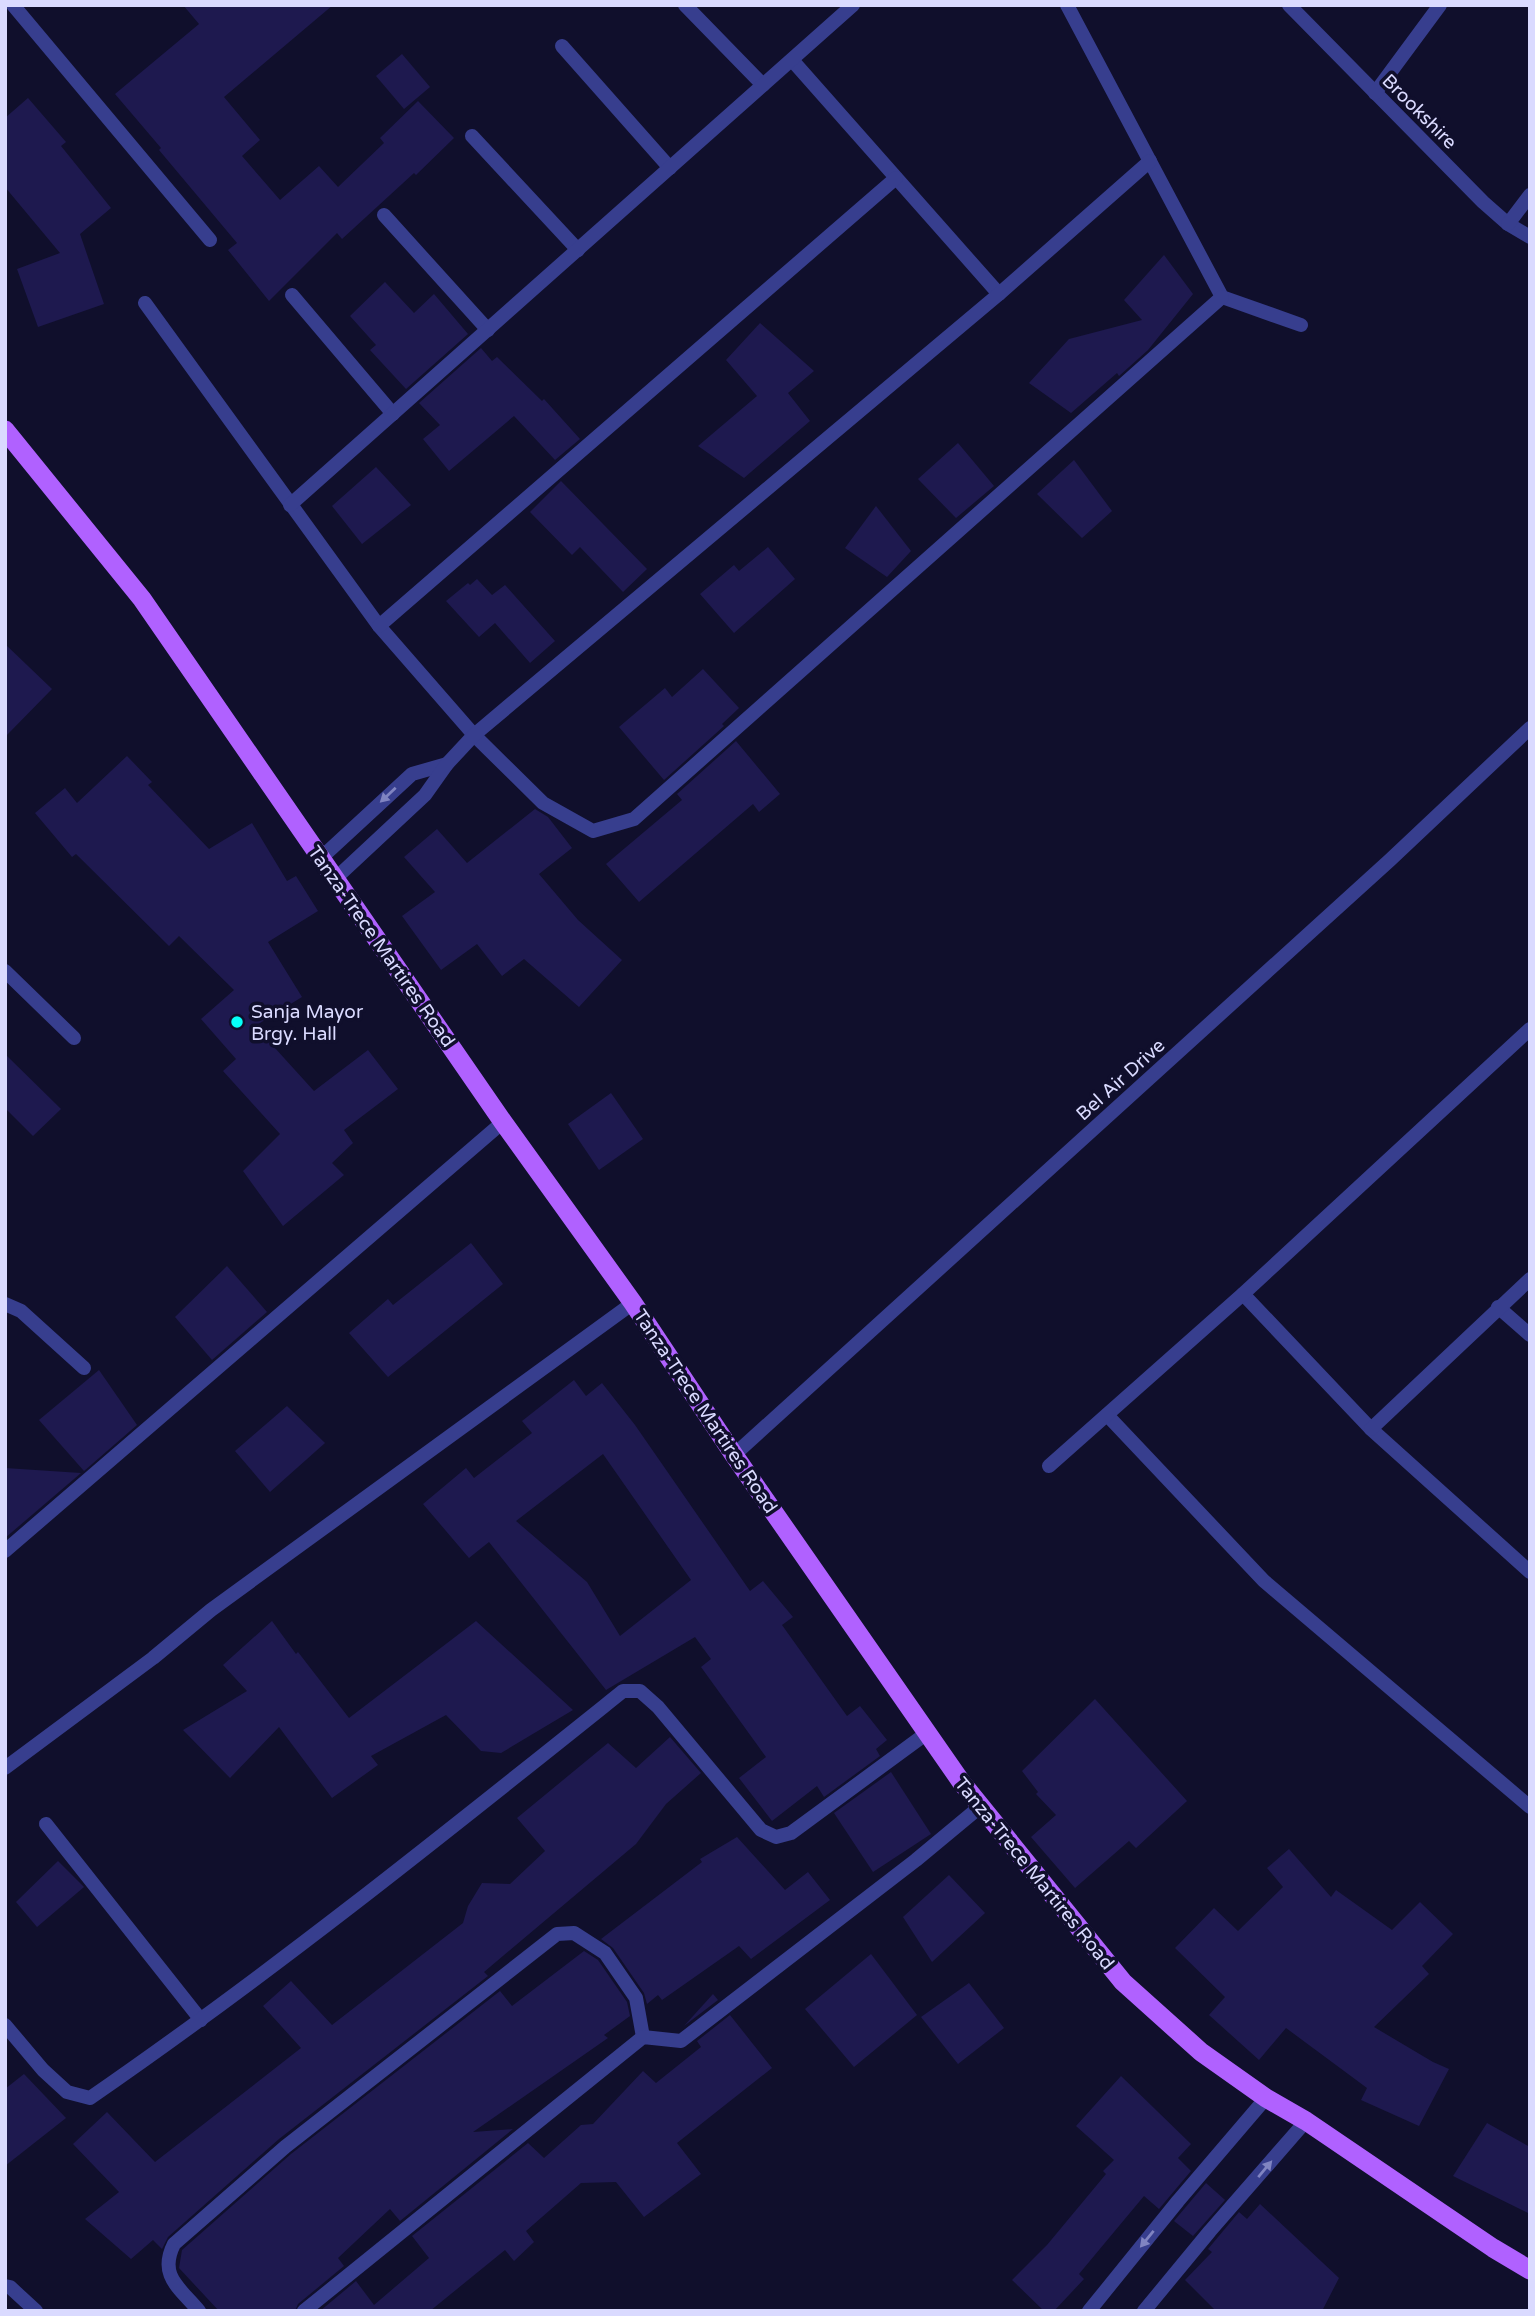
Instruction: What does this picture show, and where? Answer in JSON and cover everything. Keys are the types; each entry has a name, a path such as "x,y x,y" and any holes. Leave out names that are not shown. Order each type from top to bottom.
{"main road":[{"name":"Tanza-Trece Martires Road","path":"5,430 142,599 503,1122 633,1303 734,1455 927,1733 981,1806 1123,1982 1201,2052 1266,2098 1530,2270"}],"street":[{"path":"13,5 210,240"},
{"path":"685,5 763,85"},
{"path":"1067,5 1222,297 1301,325"},
{"name":"Brookshire","path":"1289,5 1483,202 1508,224 1530,237"},
{"path":"1375,93 1440,5"},
{"path":"290,505 851,6"},
{"path":"562,47 670,168"},
{"path":"792,60 999,294"},
{"path":"472,136 578,250"},
{"path":"336,878 425,795 447,764 474,736 999,294 1150,161"},
{"path":"379,626 896,178"},
{"path":"1508,224 1530,195"},
{"path":"384,215 488,330"},
{"path":"292,296 393,414"},
{"path":"145,303 379,626 474,736 543,803 593,831 634,819 1222,297"},
{"name":"Bel Air Drive","path":"734,1455 1380,869 1530,728"},
{"path":"321,858 412,774 447,764"},
{"path":"5,971 74,1038"},
{"path":"1049,1466 1243,1294 1530,1029"},
{"path":"5,1551 503,1122"},
{"path":"1371,1429 1530,1279"},
{"path":"1243,1294 1371,1429 1530,1572"},
{"path":"5,1768 153,1658 211,1610 633,1303"},
{"path":"5,1304 21,1311 84,1368"},
{"path":"1498,1307 1530,1335"},
{"path":"1107,1415 1264,1581 1530,1807"},
{"path":"5,2025 43,2070 67,2092 90,2098 201,2020 410,1861 623,1691 640,1691 658,1707 761,1830 776,1837 791,1833 927,1733"},
{"path":"304,2311 643,2037 681,2041 916,1860 981,1806"},
{"path":"46,1824 201,2020"},
{"path":"199,2311 169,2276 167,2258 174,2244 285,2147 557,1934 574,1933 605,1953 636,1998 643,2037"},
{"path":"1089,2311 1266,2098"},
{"path":"1144,2311 1306,2122"},
{"path":"5,2286 10,2287 36,2311"}],"building":[{"path":"183,5 333,5 224,97 260,140 242,156 280,200 319,166 338,187 384,143 380,138 418,101 454,138 342,239 337,233 269,301 228,250 237,243 115,94 199,24"},
{"path":"402,54 430,87 404,109 376,76"},
{"path":"28,98 66,142 61,146 111,208 80,234 104,304 38,327 17,269 60,253 5,187 5,118"},
{"path":"1164,255 1193,294 1148,350 1071,413 1029,383 1069,339 1142,320 1124,300"},
{"path":"385,282 414,313 434,294 468,334 406,389 370,350 376,345 350,316"},
{"path":"760,323 814,371 788,393 810,421 744,478 698,446 757,396 726,360"},
{"path":"481,348 492,361 497,357 542,401 544,399 580,439 555,460 514,416 449,471 423,439 440,425 419,403"},
{"path":"958,443 994,486 956,518 918,479"},
{"path":"1074,460 1112,511 1082,538 1037,494"},
{"path":"376,467 411,505 362,544 332,506"},
{"path":"561,481 647,569 623,592 580,547 572,555 530,512"},
{"path":"876,506 911,551 887,577 845,548"},
{"path":"768,547 795,579 734,633 700,594 734,565 739,571"},
{"path":"477,579 492,595 505,585 555,641 530,663 495,623 479,637 446,601"},
{"path":"5,644 52,689 5,737"},
{"path":"703,669 739,708 722,724 724,726 664,780 619,727 665,688 672,697"},
{"path":"736,741 780,794 759,812 753,804 639,902 606,864 682,800 677,794"},
{"path":"127,756 152,782 148,785 209,849 252,823 287,881 296,876 318,911 268,942 302,997 255,1026 314,1091 368,1050 398,1089 344,1130 353,1143 332,1163 344,1175 283,1226 243,1171 280,1134 223,1071 236,1059 201,1019 234,990 179,936 169,946 76,854 72,857 35,813 65,788 77,803"},
{"path":"535,809 548,817 572,848 539,874 578,920 622,960 579,1007 524,959 502,976 477,944 441,970 402,916 435,892 404,857 437,829 467,863"},
{"path":"5,1054 61,1109 33,1136 5,1108"},
{"path":"611,1093 643,1139 599,1170 568,1124"},
{"path":"471,1243 503,1284 388,1377 349,1333 388,1299 393,1305"},
{"path":"227,1266 267,1312 212,1360 175,1317"},
{"path":"99,1370 137,1425 84,1471 39,1420"},
{"path":"574,1380 586,1396 602,1383 635,1425 750,1591 763,1581 793,1617 782,1625 847,1716 860,1706 887,1740 876,1749 880,1756 824,1797 817,1786 772,1821 739,1778 766,1757 701,1667 711,1659 695,1637 606,1690 489,1542 469,1558 423,1504 466,1468 474,1478 532,1433 522,1421","holes":["603,1454 691,1580 620,1636 587,1582 516,1521"]},
{"path":"287,1406 325,1443 270,1492 235,1451"},
{"path":"5,1468 81,1473 5,1538"},
{"path":"272,1621 349,1718 476,1621 573,1710 501,1753 481,1751 446,1715 371,1756 378,1765 332,1798 279,1727 230,1778 183,1730 247,1691 223,1665"},
{"path":"1095,1699 1187,1801 1136,1848 1129,1841 1075,1888 1031,1837 1056,1815 1036,1794 1038,1792 1022,1771"},
{"path":"670,1737 701,1773 666,1804 636,1844 484,1972 488,1976 279,2139 168,2237 162,2249 153,2240 131,2259 85,2219 119,2192 73,2144 107,2112 155,2162 301,2048 263,2006 291,1981 332,2025 463,1923 468,1906 482,1883 510,1884 545,1851 517,1818 608,1743 636,1768"},
{"path":"891,1772 931,1834 873,1872 834,1813"},
{"path":"737,1837 785,1890 808,1872 830,1900 751,1959 739,1946 662,2000 658,1995 647,2004 644,1993 613,1948 601,1939 702,1862 700,1859"},
{"path":"1289,1849 1331,1897 1336,1890 1392,1930 1420,1902 1453,1934 1422,1966 1429,1974 1374,2027 1449,2069 1419,2126 1361,2100 1367,2088 1286,2028 1259,2060 1209,2015 1225,1997 1175,1948 1214,1908 1238,1931 1283,1887 1267,1868"},
{"path":"58,1861 84,1887 37,1927 16,1902"},
{"path":"949,1875 985,1913 932,1962 903,1917"},
{"path":"584,1951 598,1960 627,2002 630,2016 604,2035 608,2038 473,2132 513,2129 400,2221 390,2209 338,2258 344,2266 298,2304 295,2311 219,2311 179,2268 182,2250 291,2154 500,1991 512,2006"},
{"path":"871,1954 917,2015 854,2067 805,2009"},
{"path":"969,1983 1004,2028 958,2064 921,2017"},
{"path":"713,1994 718,2000 684,2026"},
{"path":"730,2015 772,2068 677,2143 701,2174 644,2217 616,2182 581,2183 526,2231 534,2242 514,2261 505,2250 430,2311 320,2311 356,2281 374,2305 429,2258 412,2236 528,2143 544,2158 581,2125 593,2124 643,2071 656,2083 701,2047 697,2041"},
{"path":"24,2074 66,2118 5,2166 5,2089"},
{"path":"1121,2076 1191,2144 1178,2158 1191,2171 1159,2209 1144,2196 1079,2274 1084,2279 1054,2311 1044,2311 1012,2280 1047,2245 1106,2174 1103,2171 1114,2160 1076,2126"},
{"path":"1487,2123 1530,2147 1530,2214 1453,2176"},
{"path":"1206,2183 1225,2200 1193,2236 1174,2221"},
{"path":"1260,2204 1339,2278 1322,2311 1216,2311 1185,2280 1212,2252 1208,2249 1239,2212 1247,2219"}],"place":[{"name":"Sanja Mayor Brgy. Hall","path":"237,1022"}]}
